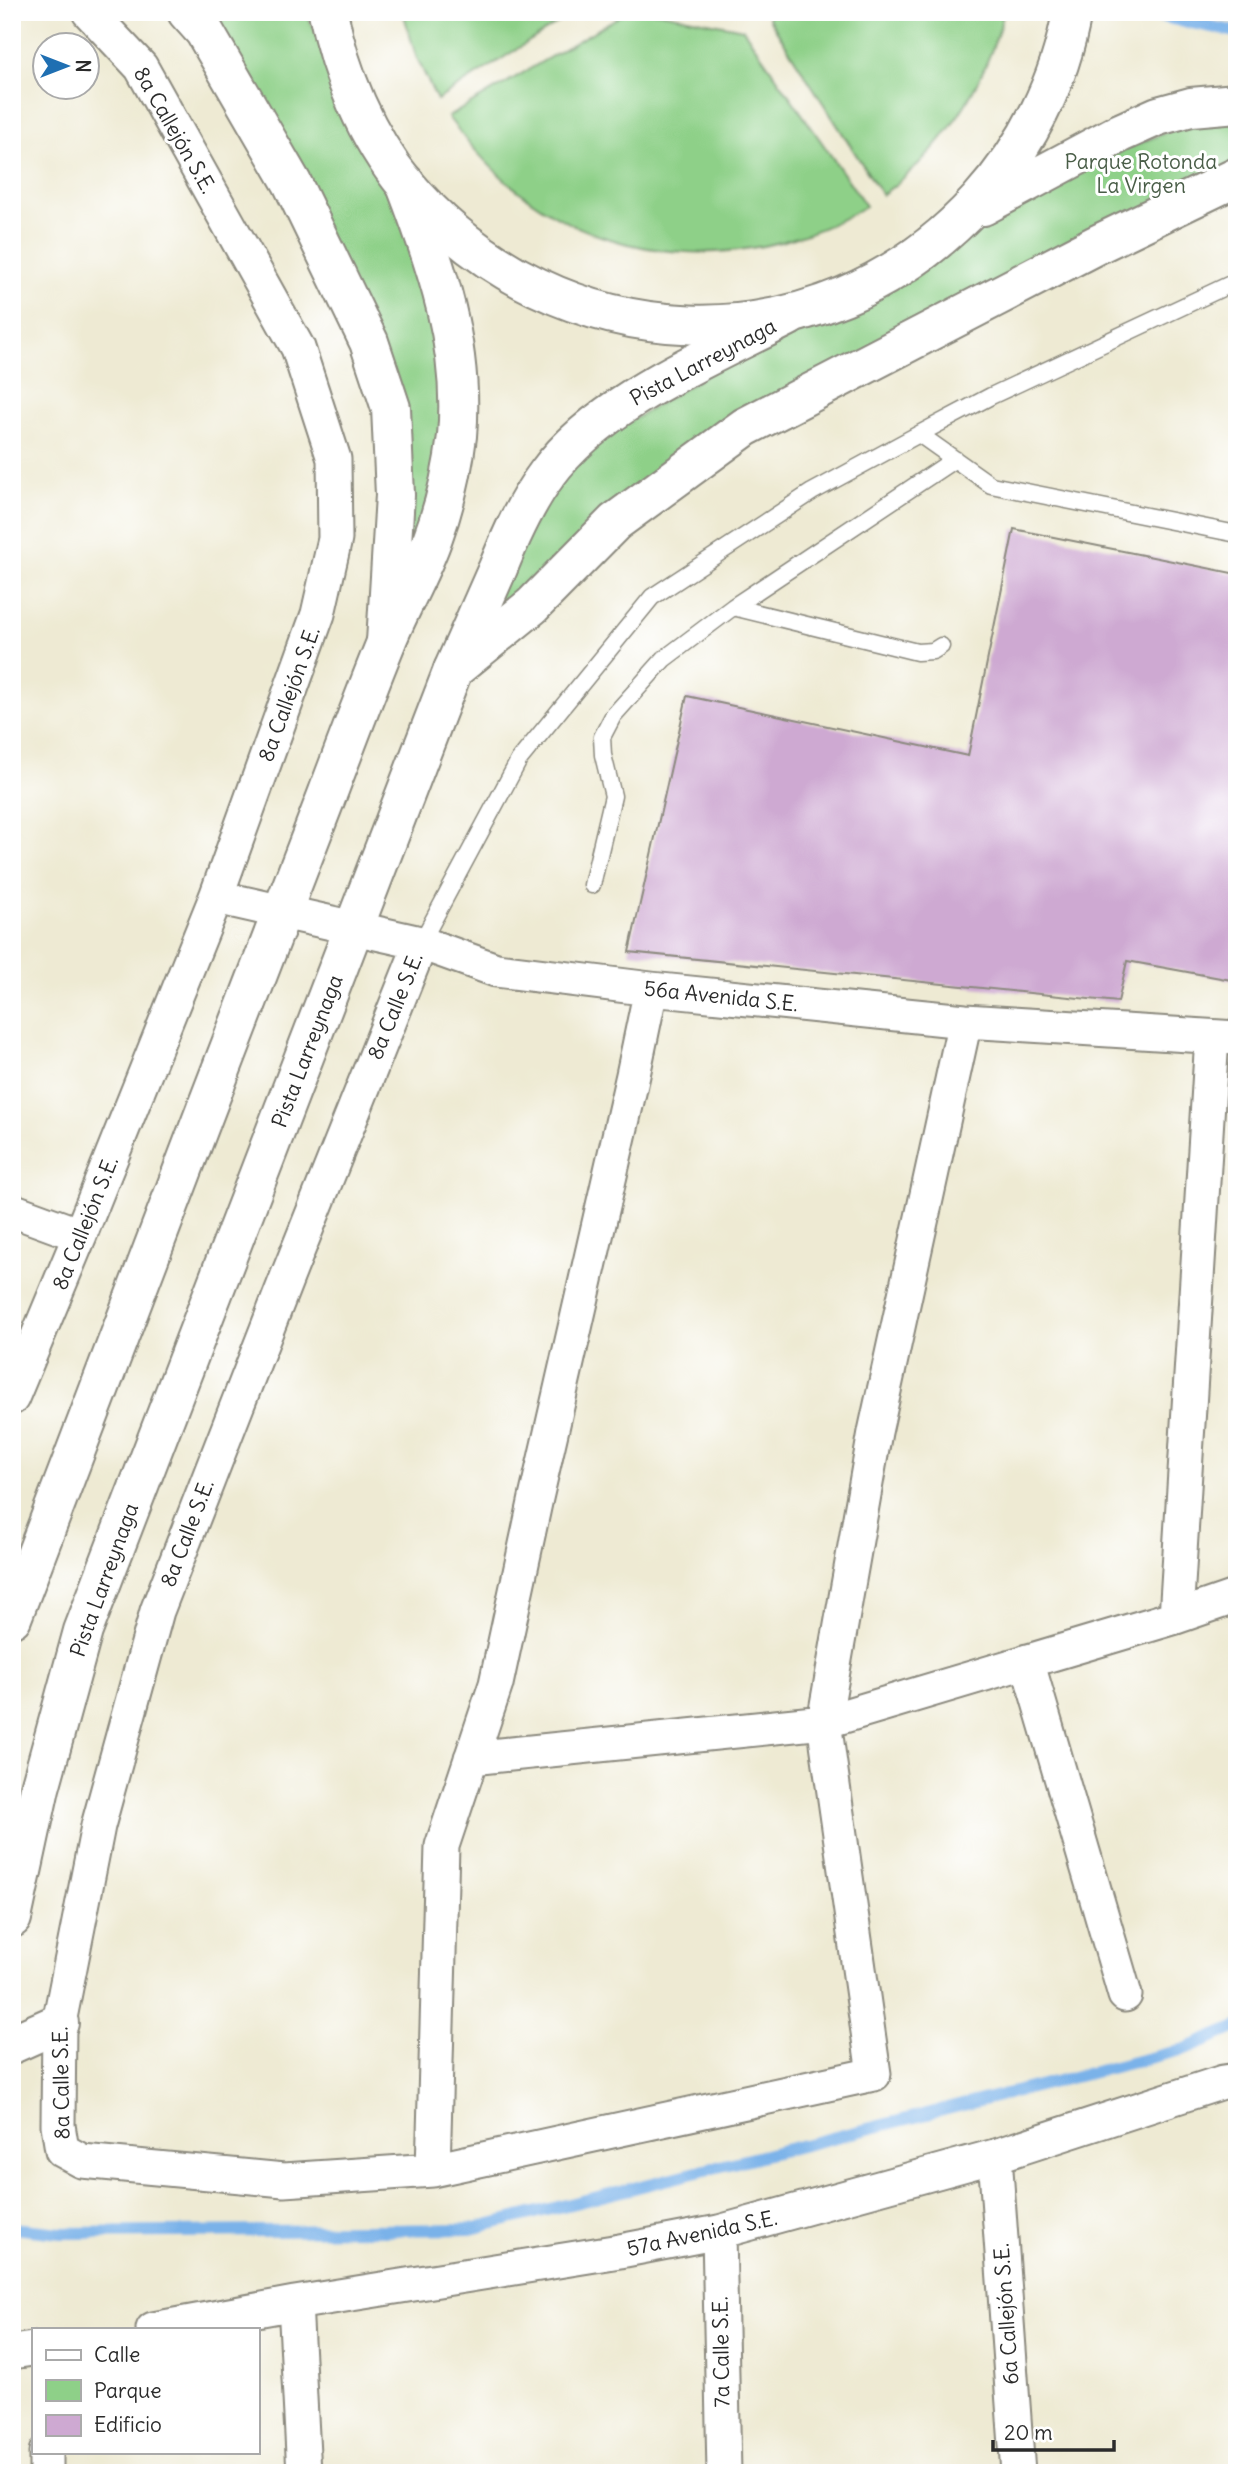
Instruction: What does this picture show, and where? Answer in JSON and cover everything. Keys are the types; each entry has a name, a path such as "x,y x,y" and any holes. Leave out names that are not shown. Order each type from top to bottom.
{"main road":[{"path":"187,12 204,31 292,183 369,342 391,408 395,495 386,642"},
{"path":"12,1618 176,1182 284,911 386,642 432,541 449,477 457,425 455,357 449,316 437,269 405,183 305,12"},
{"path":"328,12 355,101"},
{"path":"405,183 470,247 518,279 571,302 627,318 685,325 725,325 790,315 863,288 900,268 934,243 994,184 1040,112 1056,73 1072,12"},
{"path":"965,215 1120,133 1158,116 1191,107 1237,103"},
{"path":"453,670 532,606 615,522 745,427 1096,245 1237,177"},
{"name":"Pista Larreynaga","path":"12,1918 40,1788 83,1631 453,670 510,540 547,473 597,424 653,385 790,315"},
{"path":"12,2044 59,2023"}],"street":[{"name":"8a Callejón S.E.","path":"12,1398 216,897 318,614 335,539 334,459 298,348 141,67 89,12"},
{"name":"56a Avenida S.E.","path":"216,897 421,943 496,970 651,989 965,1021 1224,1038"},
{"name":"8a Calle S.E.","path":"421,943 157,1611 98,1826 59,2023 58,2125 62,2150 82,2161 284,2180 433,2170"},
{"path":"651,989 634,1075 496,1684 442,1846 433,2170 874,2074 824,1722 875,1432 965,1021"},
{"path":"1176,1617 1224,1038"},
{"path":"12,1210 80,1236"},
{"path":"471,1758 824,1722 1176,1617 1237,1596"},
{"path":"1027,1661 1125,1994"},
{"name":"57a Avenida S.E.","path":"158,2328 719,2232 995,2156 1223,2082 1237,2080"},
{"name":"6a Callejón S.E.","path":"995,2156 1017,2473"},
{"name":"7a Calle S.E.","path":"719,2232 724,2473"},
{"path":"295,2303 304,2473"},
{"path":"12,2352 32,2349"},
{"path":"46,2454 46,2473"}],"lane":[{"path":"421,943 519,760 652,597 812,492 919,434 991,396 1237,281"},
{"path":"919,434 991,485 1237,534"},
{"path":"592,885 613,796 603,755 602,737 613,716 664,659 733,607 955,459"},
{"path":"733,607 918,652 933,651 941,646"}],"green space":[{"path":"187,12 305,12 378,143 458,400 386,642 391,408"},
{"path":"403,12 575,12 437,100 416,56"},
{"path":"627,12 657,12 743,29 866,206 825,227 782,242 737,250 691,252 646,248 602,237 560,218 521,193 482,158 448,117"},
{"path":"769,12 1004,12 985,66 959,114 925,158 882,195 768,17"},
{"name":"Parque Rotonda La Virgen","path":"1237,103 1237,177 745,427 453,670 547,473 965,215"}],"building":[{"path":"1014,529 1237,574 1237,981 1127,961 1118,1002 629,952 687,696 968,756"}],"waterway":[{"path":"1138,12 1237,32"},
{"path":"12,2228 61,2233 471,2229 1185,2049 1237,2027"}]}
